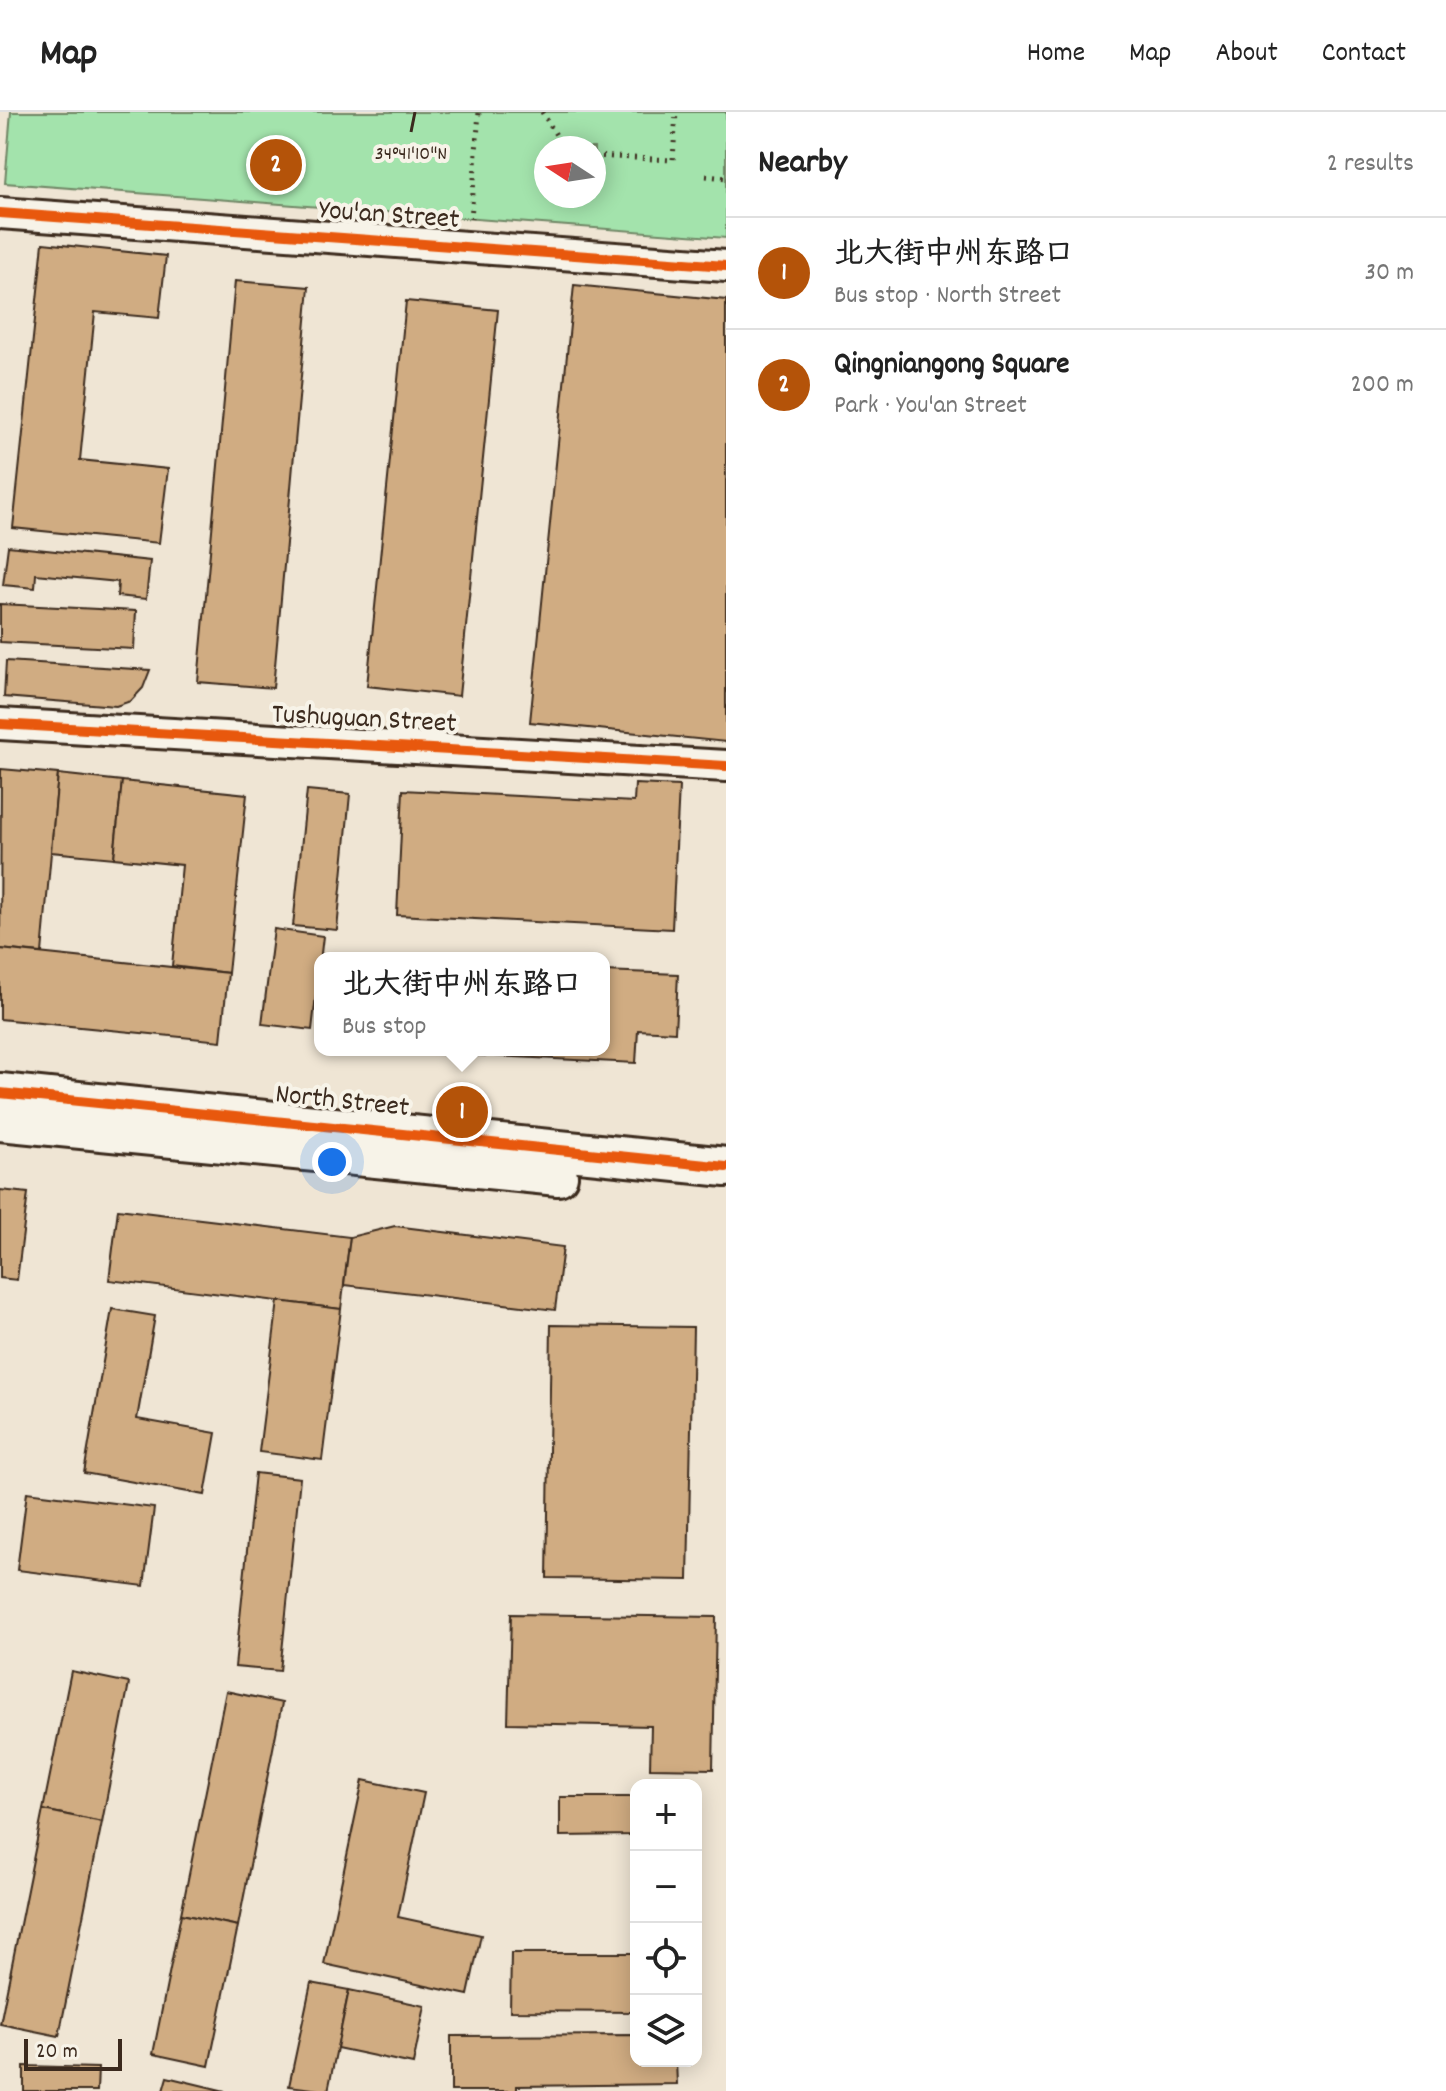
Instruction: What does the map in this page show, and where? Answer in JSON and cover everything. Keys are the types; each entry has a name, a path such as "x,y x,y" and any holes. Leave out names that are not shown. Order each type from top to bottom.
{"street":[{"name":"You'an Street","path":"0,213 726,266"},
{"name":"Tushuguan Street","path":"0,724 726,766"},
{"name":"North Street","path":"0,1093 726,1167"},
{"name":"North Street","path":"0,1121 726,1193"}],"path":[{"path":"469,247 479,112"},
{"path":"542,112 557,136"},
{"path":"606,157 673,160 676,112"},
{"path":"706,176 726,178"}],"green space":[{"path":"11,112 726,112 726,238 5,183"}],"building":[{"path":"43,243 166,256 159,318 95,312 80,460 168,469 159,543 13,528"},
{"path":"235,281 309,287 273,688 198,682"},
{"path":"574,285 726,300 726,742 530,722"},
{"path":"406,301 498,310 459,696 367,686"},
{"path":"8,546 150,561 146,599 117,596 118,582 36,574 35,588 3,585"},
{"path":"0,604 136,611 134,649 0,642"},
{"path":"6,661 150,670 143,688 131,701 116,706 4,697"},
{"path":"1,769 58,774 42,953 0,949"},
{"path":"58,774 122,781 114,858 51,852"},
{"path":"122,781 247,794 228,973 172,966 182,865 114,858"},
{"path":"635,784 679,786 672,929 397,915 403,790 634,802"},
{"path":"307,790 350,794 337,930 293,926"},
{"path":"274,929 323,936 321,952 314,952 312,1030 262,1024"},
{"path":"0,949 228,973 221,1041 0,1019"},
{"path":"610,971 678,974 675,1032 638,1030 636,1063 494,1056 610,1056"},
{"path":"0,1190 28,1193 17,1280 0,1278"},
{"path":"118,1209 350,1237 341,1309 109,1280"},
{"path":"395,1226 563,1247 555,1310 344,1285 350,1237"},
{"path":"278,1301 341,1309 322,1460 259,1452"},
{"path":"112,1309 155,1316 137,1419 216,1433 205,1495 84,1473"},
{"path":"551,1325 693,1327 688,1580 547,1578"},
{"path":"255,1473 300,1478 280,1671 235,1667"},
{"path":"27,1492 154,1508 144,1586 17,1570"},
{"path":"511,1614 716,1617 713,1769 650,1768 651,1726 508,1723"},
{"path":"71,1671 129,1683 102,1822 43,1810"},
{"path":"226,1691 282,1703 238,1926 181,1914"},
{"path":"363,1780 424,1793 398,1917 481,1935 468,1995 324,1964"},
{"path":"560,1797 630,1797 630,1835 560,1836"},
{"path":"43,1810 102,1822 59,2036 0,2024"},
{"path":"181,1914 238,1926 209,2066 153,2054"},
{"path":"511,1953 630,1953 630,2012 510,2011"},
{"path":"311,1983 349,1990 328,2091 289,2086"},
{"path":"349,1990 425,2006 413,2064 337,2048"},
{"path":"630,2035 630,2067 676,2067 677,2084 517,2086 517,2091 451,2091 451,2036"},
{"path":"24,2066 98,2068 97,2091 24,2091"},
{"path":"167,2077 225,2091 163,2091"}],"cycle path":[{"path":"0,213 726,266"},
{"path":"0,724 726,766"},
{"path":"0,1093 726,1167"}],"place":[{"name":"Qingniangong Square","path":"276,165"},
{"name":"北大街中州东路口","path":"462,1112"}]}
